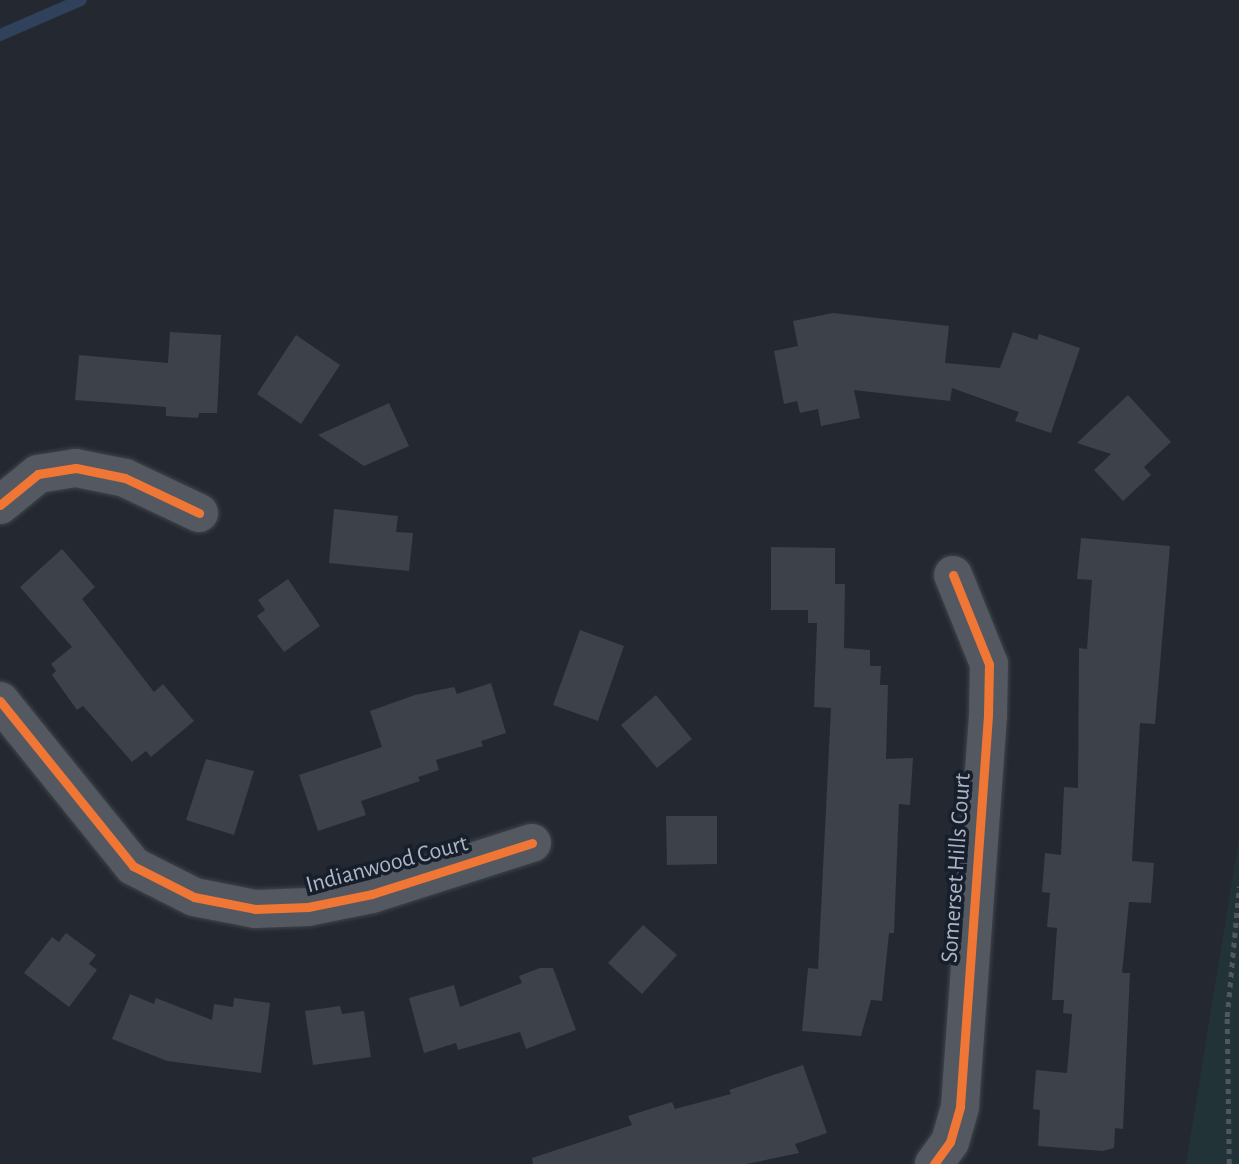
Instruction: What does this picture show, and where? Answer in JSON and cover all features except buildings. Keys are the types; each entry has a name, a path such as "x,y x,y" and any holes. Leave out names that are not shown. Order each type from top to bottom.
{"street":[{"path":"0,505 38,474 76,468 125,478 199,513"},
{"name":"Somerset Hills Court","path":"934,1164 950,1142 960,1106 988,715 989,664 953,575"},
{"name":"Indianwood Court","path":"0,701 133,866 194,897 255,909 308,907 384,890 532,843"}],"path":[{"path":"1229,1164 1227,1017 1239,887"}],"shaded area":[{"path":"1239,838 1239,1164 1186,1164"}],"waterway":[{"path":"0,35 81,0"}],"cycle path":[{"path":"0,505 38,474 76,468 125,478 199,513"},
{"path":"934,1164 950,1142 960,1106 988,715 989,664 953,575"},
{"path":"0,701 133,866 194,897 255,909 308,907 372,894 532,843"}]}
